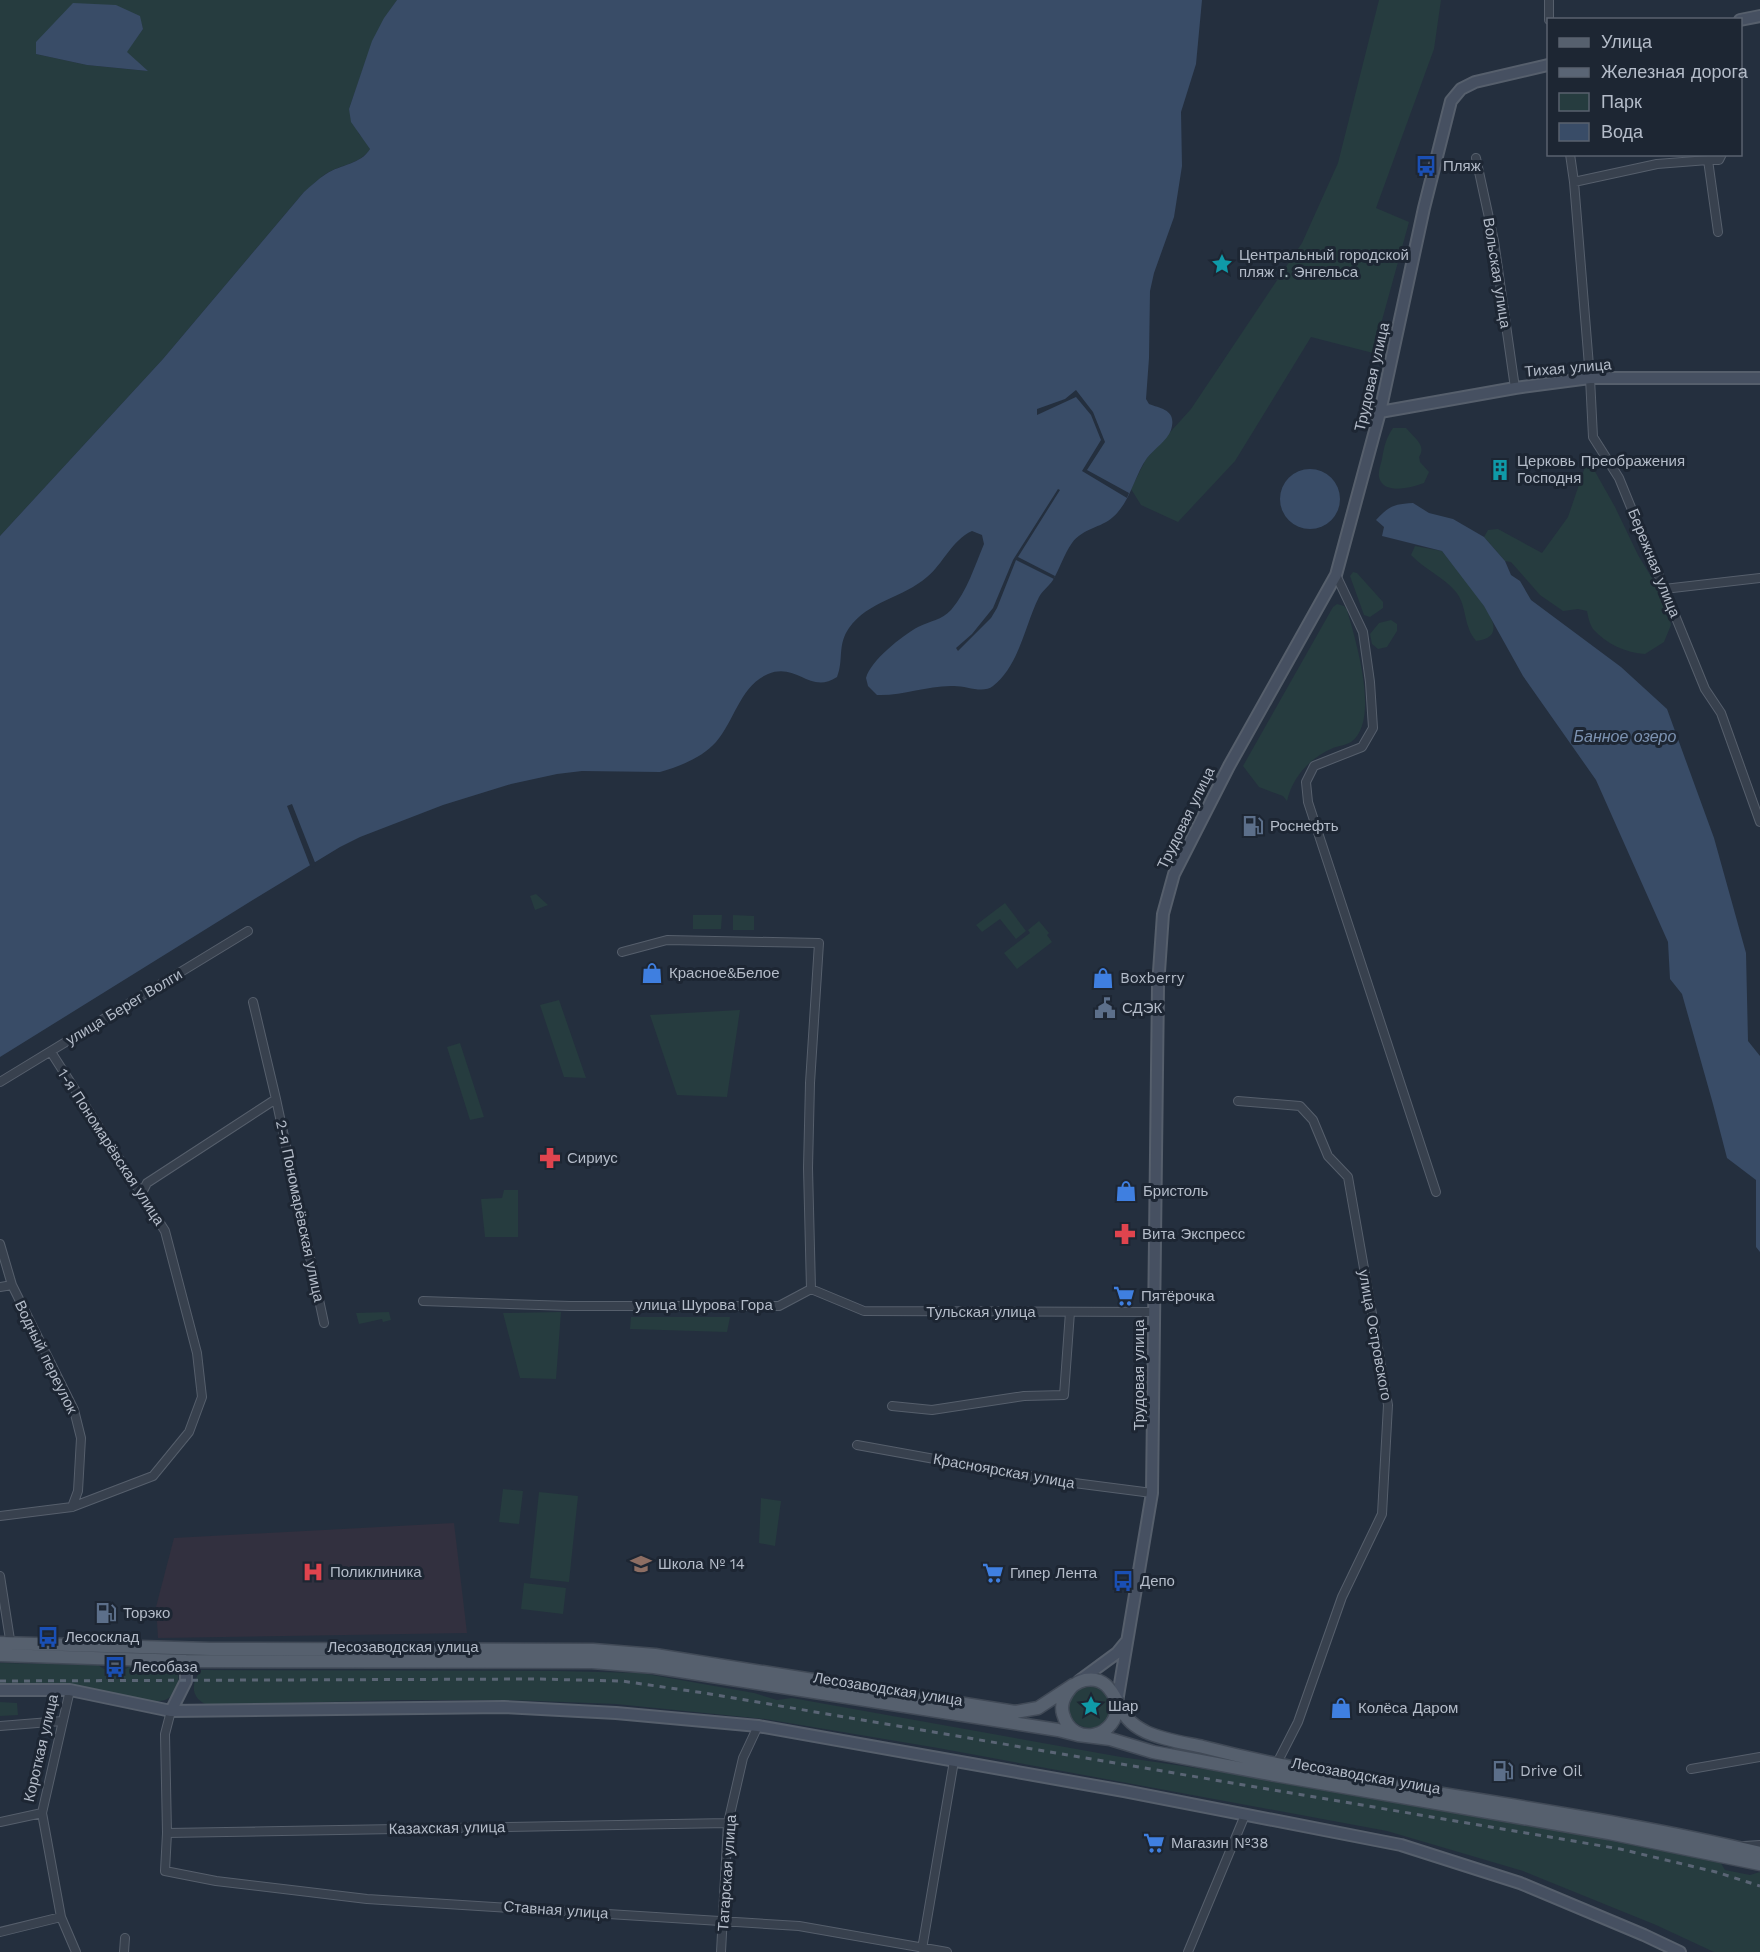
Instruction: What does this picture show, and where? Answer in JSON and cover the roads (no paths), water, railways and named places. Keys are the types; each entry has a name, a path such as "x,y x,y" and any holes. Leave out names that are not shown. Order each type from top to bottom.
{"main road":[{"path":"1742,20 1760,16"},
{"name":"Трудовая улица","path":"1117,1702 1152,1493 1158,1008 1162,914 1174,874 1201,819 1336,575 1380,412 1424,208 1451,101 1461,89 1475,82 1547,65"},
{"name":"Тихая улица","path":"1380,412 1515,388 1590,378 1760,378"},
{"path":"1073,1685 1084,1680 1100,1682 1113,1692 1117,1702 1117,1715 1110,1727 1100,1734 1086,1735 1071,1728 1062,1712 1063,1700 1073,1685 1117,1653 1128,1639"},
{"name":"Лесозаводская улица","path":"5,1649 186,1661 592,1662 654,1667 1110,1738 1153,1752 1397,1798 1609,1833 1735,1852 1760,1853"},
{"name":"Лесозаводская улица","path":"5,1649 593,1650 655,1655 1015,1712 1038,1708 1073,1685"},
{"path":"171,1711 186,1681 186,1661"},
{"path":"0,1690 70,1690 171,1711 504,1707 616,1713 758,1726 1124,1791 1401,1845 1520,1883 1680,1952"},
{"name":"Лесозаводская улица","path":"1117,1702 1130,1722 1151,1734 1276,1765 1611,1823 1735,1852 1760,1864"}],"street":[{"path":"1549,0 1549,18"},
{"name":"Бережная улица","path":"1570,156 1593,437 1619,478 1705,689 1721,713 1760,822"},
{"path":"1574,182 1657,164 1719,160 1721,156"},
{"name":"Вольская улица","path":"1476,158 1494,241 1515,388"},
{"path":"1708,160 1718,232"},
{"path":"1336,575 1363,632 1373,728 1362,747 1314,766 1306,782 1308,802 1436,1192"},
{"path":"1664,589 1760,578"},
{"name":"улица Берег Волги","path":"0,1082 248,931"},
{"path":"622,952 667,940 819,943 810,1083 808,1168 811,1289"},
{"name":"2-я Пономарёвская улица","path":"253,1002 324,1323"},
{"name":"1-я Пономарёвская улица","path":"51,1052 165,1231 197,1353 202,1397 189,1432 153,1476 72,1507"},
{"name":"2-я Пономарёвская улица","path":"142,1193 147,1183 276,1099"},
{"name":"улица Островского","path":"1238,1101 1300,1106 1313,1120 1328,1156 1348,1177 1388,1405 1382,1514 1342,1597 1298,1722 1276,1765"},
{"name":"Водный переулок","path":"0,1244 12,1285 74,1410 81,1438 78,1491 72,1507"},
{"path":"0,1287 12,1285"},
{"name":"Тульская улица","path":"811,1289 864,1311 1155,1312"},
{"name":"улица Шурова Гора","path":"423,1301 570,1306 780,1306 811,1289"},
{"path":"892,1406 932,1410 1024,1395 1064,1395 1070,1312"},
{"name":"Красноярская улица","path":"857,1445 1052,1480 1152,1493"},
{"path":"0,1516 72,1507"},
{"path":"0,1576 5,1649"},
{"name":"Короткая улица","path":"70,1690 42,1813 61,1917 76,1952"},
{"path":"167,1833 165,1734 171,1711"},
{"path":"0,1726 62,1721"},
{"name":"Татарская улица","path":"721,1952 728,1823 743,1758 758,1726"},
{"path":"1691,1769 1760,1756"},
{"path":"922,1949 954,1761"},
{"path":"0,1822 42,1813"},
{"path":"1188,1952 1245,1815"},
{"name":"Казахская улица","path":"167,1833 728,1823"},
{"name":"Ставная улица","path":"167,1833 165,1871 216,1881 367,1899 799,1926 947,1952"},
{"path":"1735,1852 1760,1845"},
{"path":"0,1932 61,1917"},
{"path":"124,1952 125,1938"}],"water":[{"path":"397,0 1202,0 1196,64 1181,112 1182,166 1174,217 1150,291 1146,399 1149,404 1170,414 1171,430 1147,458 1119,511 1108,521 1081,534 1072,543 1053,580 1039,597 1009,668 993,686 980,690 944,686 877,695 868,686 866,678 880,656 896,642 918,627 944,616 957,603 984,544 982,535 972,531 959,540 938,566 918,584 876,606 857,619 845,634 837,677 827,682 819,682 778,671 759,679 744,695 716,742 690,761 660,772 582,771 511,784 443,805 360,837 261,895 0,1057 0,536 163,359 304,192 326,174 356,161 370,149 351,122 349,109 372,41"},
{"path":"73,3 116,5 140,16 143,29 127,52 148,71 87,65 36,54 36,42"},
{"path":"1310,469 1331,478 1340,499 1331,520 1310,529 1289,520 1280,499 1289,478"},
{"name":"Банное озеро","path":"1413,503 1429,513 1453,519 1484,537 1505,561 1511,575 1520,581 1531,600 1621,667 1667,709 1714,838 1746,953 1748,1041 1760,1056 1760,1252 1756,1247 1756,1180 1727,1158 1682,994 1670,979 1668,942 1596,780 1523,676 1484,606 1442,551 1382,536 1384,527 1376,520 1392,507"}],"railway":[{"path":"0,1681 536,1679 622,1681 1620,1849 1716,1872 1760,1886"}],"place":[{"name":"Пляж","path":"1426,166"},
{"name":"Центральный городской пляж г. Энгельса","path":"1222,264"},
{"name":"Церковь Преображения Господня","path":"1500,470"},
{"name":"Роснефть","path":"1253,826"},
{"name":"Красное&Белое","path":"652,973"},
{"name":"Boxberry","path":"1103,978"},
{"name":"СДЭК","path":"1105,1008"},
{"name":"Сириус","path":"550,1158"},
{"name":"Бристоль","path":"1126,1191"},
{"name":"Вита Экспресс","path":"1125,1234"},
{"name":"Пятёрочка","path":"1124,1296"},
{"name":"Школа № 14","path":"641,1564"},
{"name":"Поликлиника","path":"313,1572"},
{"name":"Гипер Лента","path":"993,1573"},
{"name":"Депо","path":"1123,1581"},
{"name":"Торэко","path":"106,1613"},
{"name":"Лесосклад","path":"48,1637"},
{"name":"Лесобаза","path":"115,1667"},
{"name":"Шар","path":"1091,1706"},
{"name":"Колёса Даром","path":"1341,1708"},
{"name":"Drive Oil","path":"1503,1771"},
{"name":"Магазин №38","path":"1154,1843"}]}
